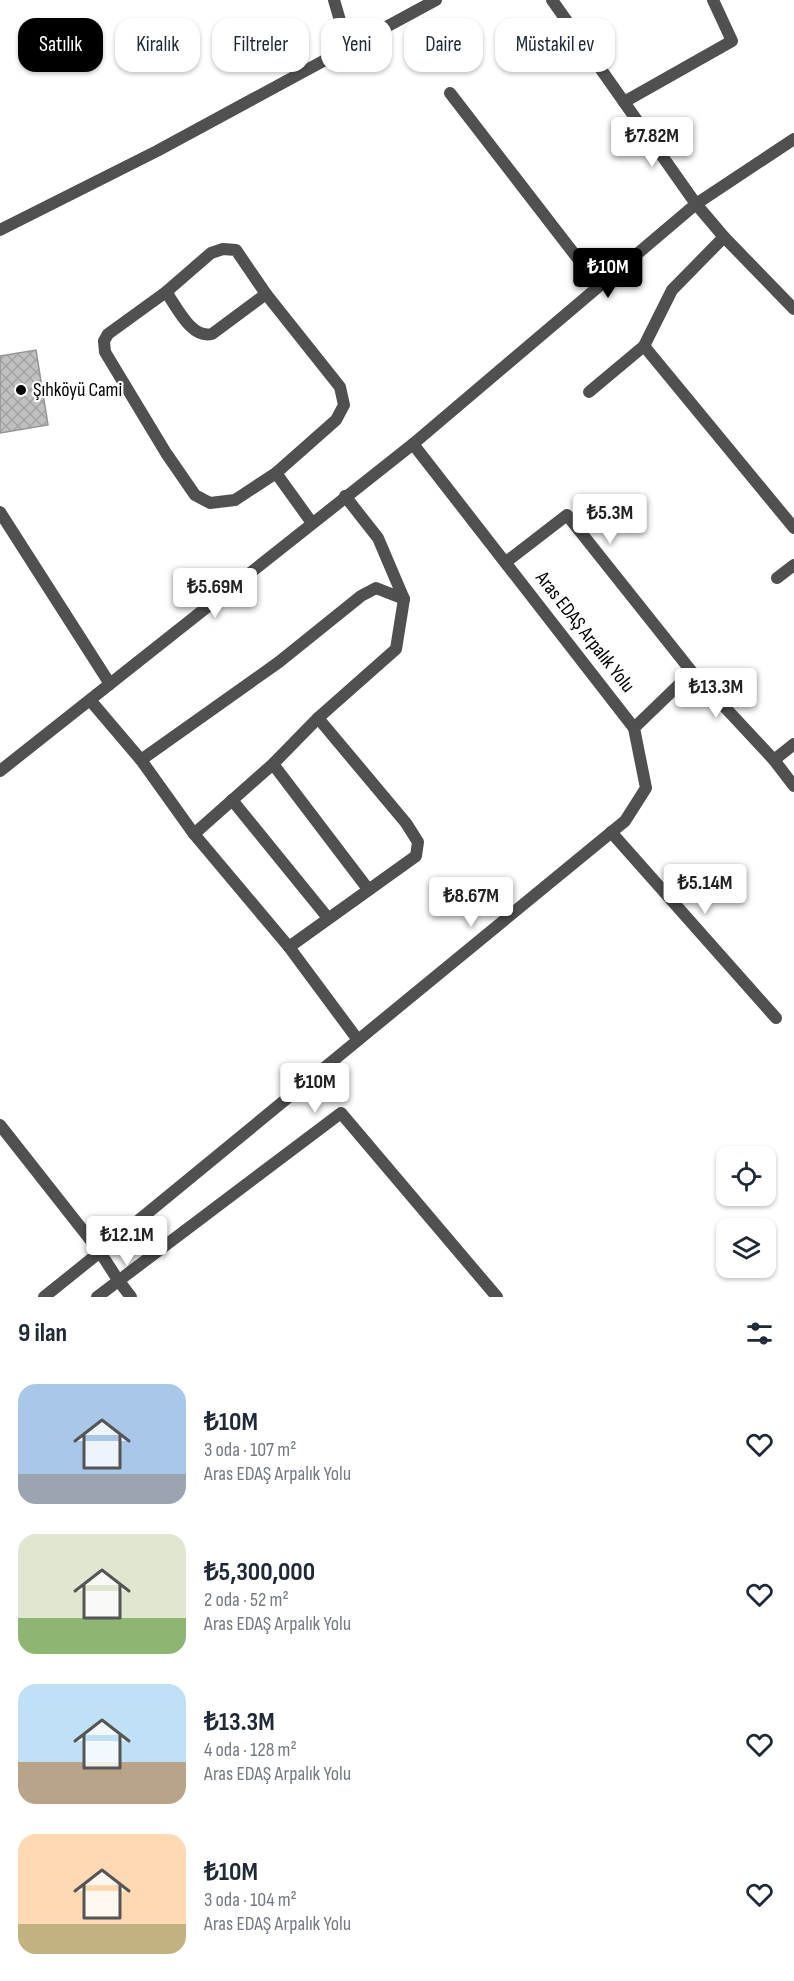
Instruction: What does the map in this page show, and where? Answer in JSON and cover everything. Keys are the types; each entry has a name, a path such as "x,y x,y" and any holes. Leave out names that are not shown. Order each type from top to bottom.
{"street":[{"path":"334,0 339,18"},
{"path":"392,24 436,0"},
{"path":"552,0 696,204 724,237 794,309"},
{"path":"624,102 732,41 712,0"},
{"path":"0,230 157,151 321,63"},
{"path":"450,93 599,286"},
{"path":"0,771 413,444 696,204 794,139"},
{"path":"589,392 644,346 672,290 724,237"},
{"path":"223,249 236,250 266,294 340,387 344,405 336,420 276,473 235,500 210,503 195,495 166,453 105,352 104,341 108,333 166,292 211,254 223,249"},
{"path":"166,292 194,330 204,336 212,334 266,294"},
{"path":"644,346 794,528"},
{"name":"Aras EDAŞ Arpalık Yolu","path":"45,1297 625,821 646,788 634,728 413,444"},
{"path":"276,473 312,523"},
{"path":"194,834 396,649 404,599 378,538 345,496"},
{"path":"0,512 110,684"},
{"path":"506,562 567,515 692,672 774,760 794,786"},
{"path":"777,578 794,565"},
{"path":"141,760 279,662 361,596 376,588 404,599"},
{"path":"634,728 692,672"},
{"path":"90,700 141,760 194,834 289,947 358,1040"},
{"path":"289,947 416,856 418,842 406,823 318,718"},
{"path":"774,760 794,744"},
{"path":"273,764 368,889"},
{"path":"232,800 328,918"},
{"path":"611,832 776,1018"},
{"path":"97,1297 341,1113 497,1297"},
{"path":"0,1125 100,1252 131,1297"}],"building":[{"name":"Şıhköyü Cami","path":"36,350 48,425 0,433 0,356"}],"place":[{"name":"Şıhköyü Cami","path":"21,390"}]}
